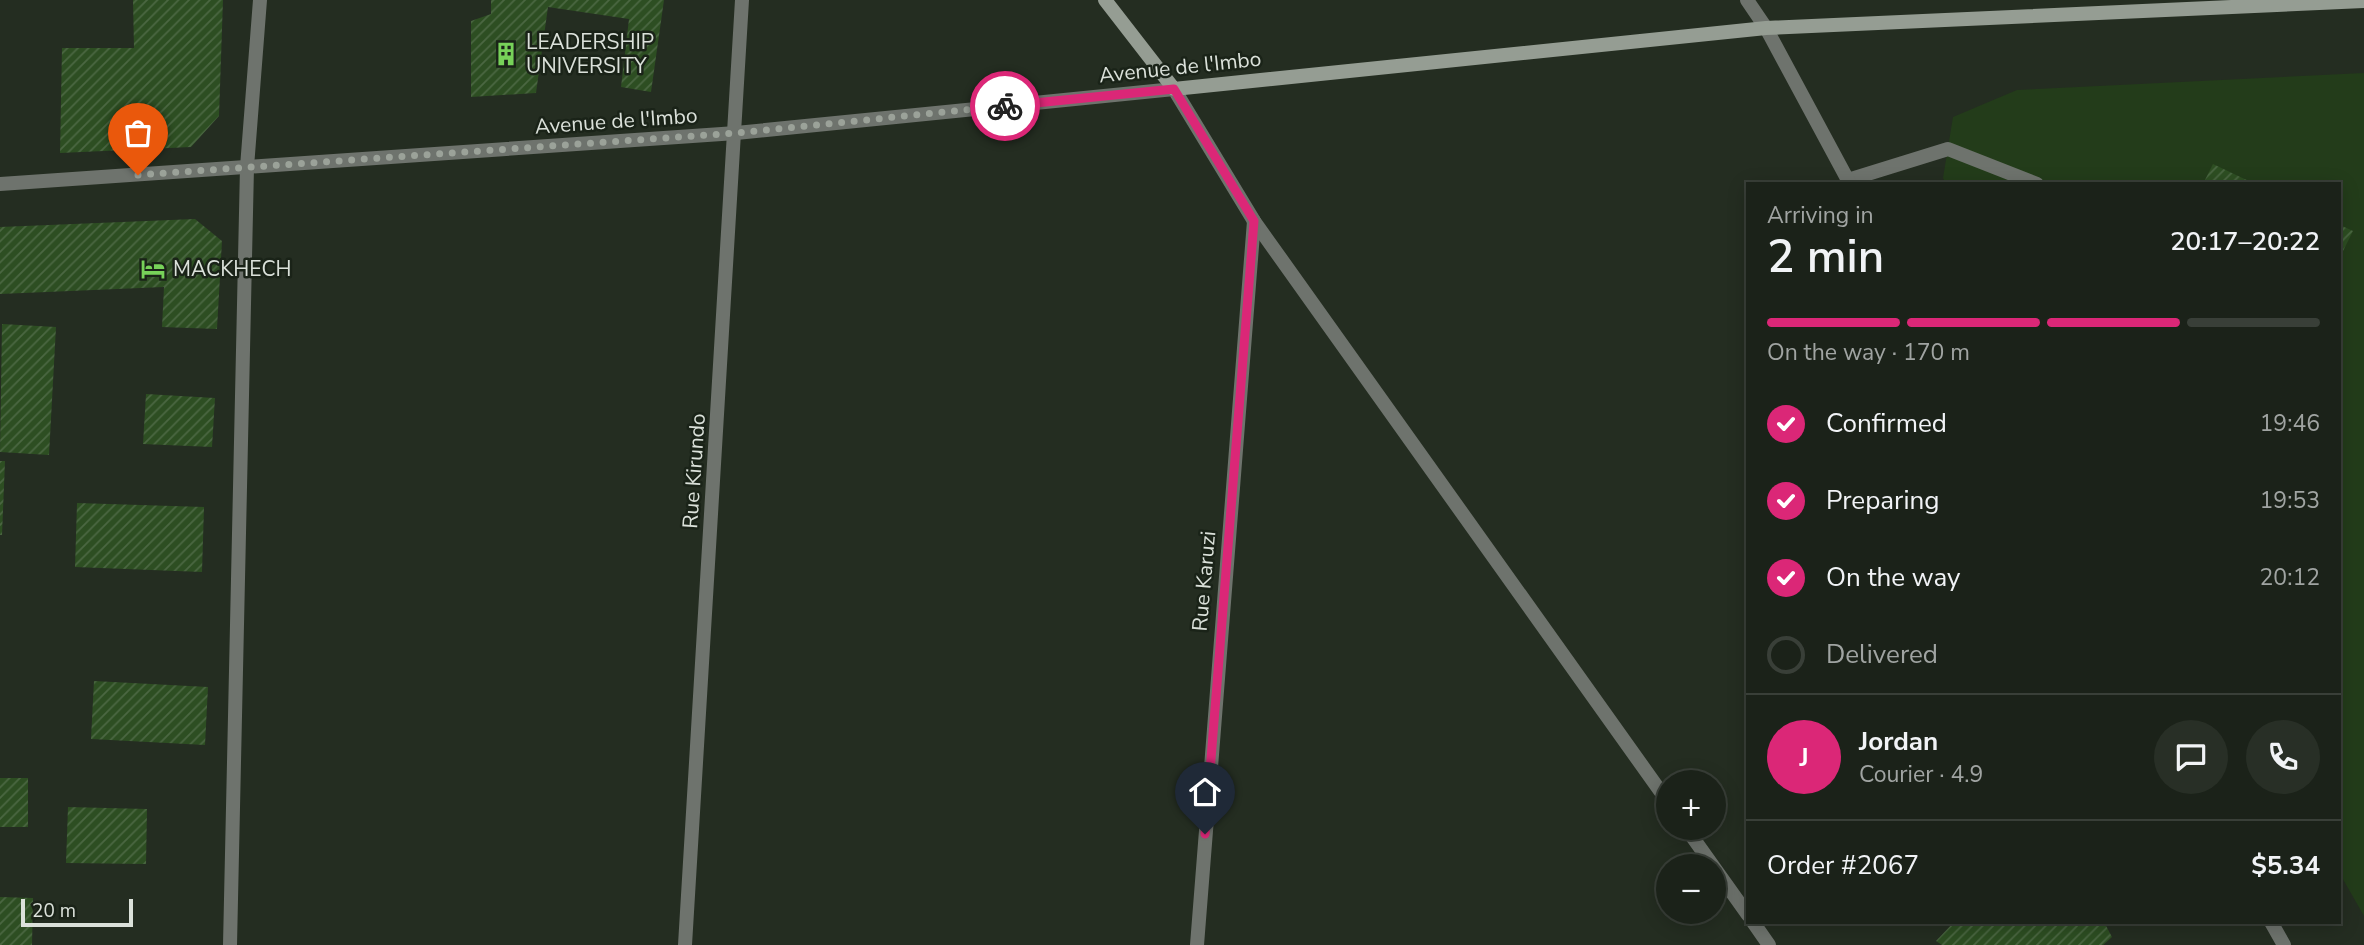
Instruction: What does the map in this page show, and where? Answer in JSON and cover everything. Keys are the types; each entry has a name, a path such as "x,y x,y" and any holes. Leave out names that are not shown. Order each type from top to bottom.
{"street":[{"path":"230,945 247,167 260,0"},
{"name":"Rue Kirundo","path":"685,945 742,0"},
{"path":"1105,0 1174,89 1254,221 1656,785"},
{"path":"1747,0 1766,28 1849,182 1948,149 2032,182"},
{"name":"Avenue de l'Imbo","path":"0,184 736,133 1766,28 2201,4 2364,1"},
{"name":"Rue Karuzi","path":"1197,945 1254,221"},
{"path":"1695,840 1746,912"},
{"path":"1754,924 1769,945"},
{"path":"2272,924 2284,945"}],"green space":[{"path":"2364,73 2364,916 2341,876 2341,182 1945,182 1943,178 1953,117 2017,90"}],"building":[{"path":"133,0 223,0 219,116 191,147 60,153 62,48 134,48"},
{"name":"LEADERSHIP UNIVERSITY","path":"491,0 664,0 651,92 621,87 629,19 548,7 536,93 471,97 471,21 491,14"},
{"path":"2213,164 2251,182 2204,182"},
{"path":"195,219 222,241 217,329 162,327 164,287 0,294 0,227"},
{"path":"2341,225 2353,231 2341,255"},
{"path":"2,324 56,327 49,455 0,452"},
{"path":"146,394 215,398 212,447 143,444"},
{"path":"0,461 5,461 2,535 0,535"},
{"path":"77,503 204,507 202,572 75,567"},
{"path":"94,681 208,687 205,745 91,739"},
{"path":"0,778 28,778 28,827 0,827"},
{"path":"68,807 147,809 146,864 66,863"},
{"path":"0,897 33,898 32,945 0,945"},
{"path":"1952,924 2105,924 2112,937 2103,945 1942,945 1936,941"}],"way so far":[{"path":"138,175 736,133 1005,106"}],"place":[{"name":"LEADERSHIP UNIVERSITY","path":"506,54"},
{"name":"MACKHECH","path":"153,269"}],"route":[{"path":"1005,106 1174,89 1254,221 1205,834"}]}
